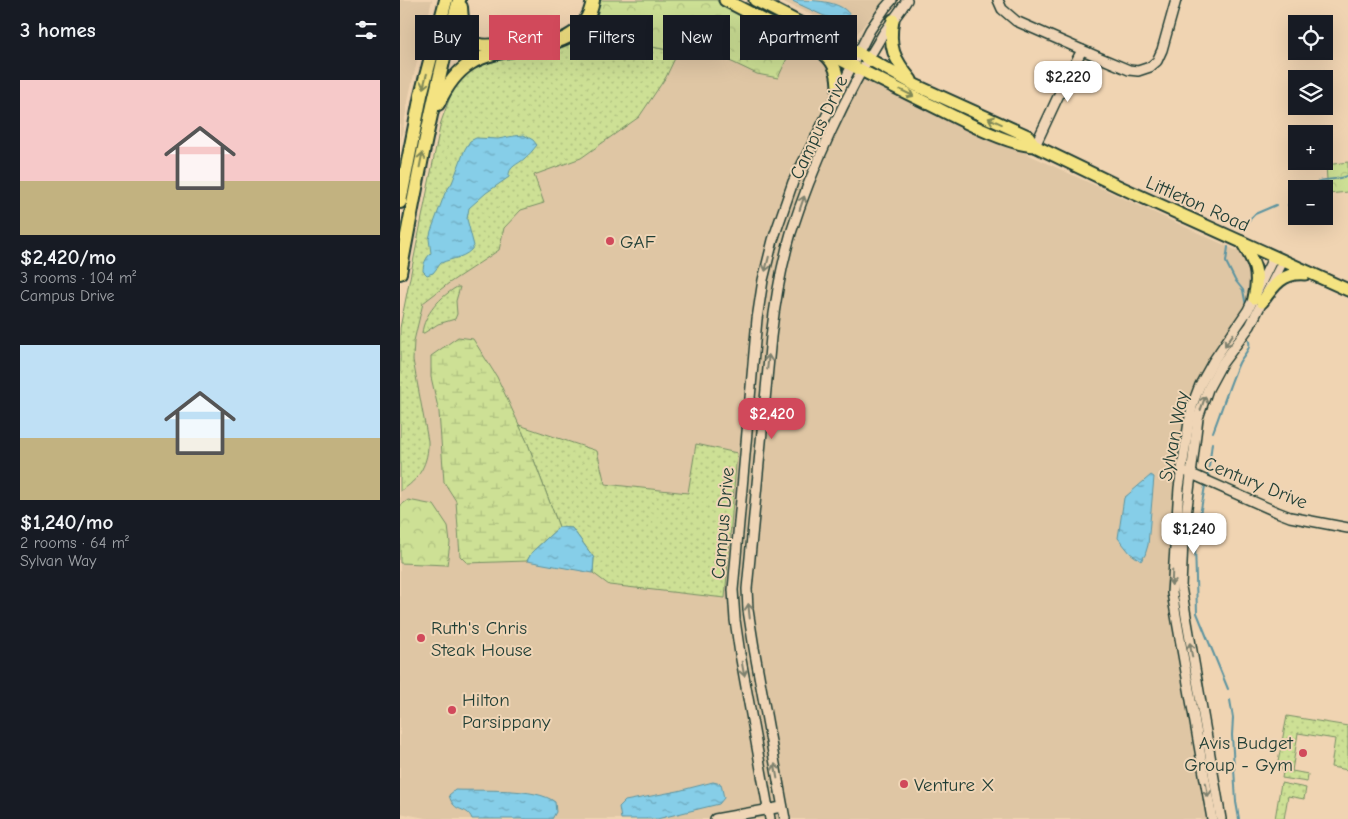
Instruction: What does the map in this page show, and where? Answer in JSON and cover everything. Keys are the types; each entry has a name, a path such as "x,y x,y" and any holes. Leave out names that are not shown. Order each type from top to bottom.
{"highway":[{"path":"400,202 421,95 446,0"},
{"path":"460,0 462,27 465,35 475,44 484,46 519,42 565,30 575,23 585,0"},
{"path":"400,273 428,124 460,0"},
{"path":"428,124 446,89 464,68 488,56 569,37 586,20 593,0"}],"main road":[{"name":"Littleton Road","path":"725,0 754,15"},
{"name":"Littleton Road","path":"755,0 858,53 915,85 1028,136 1035,146"},
{"path":"893,20 890,39 894,54 900,66 915,85"},
{"path":"831,60 836,68 838,90"},
{"name":"Littleton Road","path":"841,60 956,117 1022,146 1035,146 1120,187 1348,290"},
{"path":"1242,242 1257,272 1258,300"},
{"path":"1258,300 1275,282 1283,277 1313,274"}],"street":[{"name":"Campus Drive","path":"770,819 740,654 733,596 733,573 751,374 763,280 783,209 803,160 851,65 877,19 892,0"},
{"name":"Campus Drive","path":"784,819 754,648 747,589 776,297 791,234 804,196 840,114 869,60 907,0"},
{"path":"998,0 1002,10 1012,18 1129,70 1138,71 1150,67 1157,61 1162,50 1176,0"},
{"path":"1035,146 1082,50"},
{"name":"Sylvan Way","path":"1221,819 1181,587 1191,415 1200,385 1214,360 1258,300 1279,258"},
{"name":"Sylvan Way","path":"1187,472 1175,543 1172,593 1212,819"},
{"name":"Century Drive","path":"1187,472 1284,515 1348,528"},
{"path":"715,819 782,807"}],"shaded area":[{"path":"400,0 432,0 428,15 415,15 415,60 417,60 400,145"},
{"path":"601,0 716,0 744,15 740,15 740,60 825,60 1244,254 1254,268 1253,293 1241,317 1206,367 1185,414 1168,571 1169,598 1208,819 430,819 400,813 400,328 441,122 527,60 560,60 560,46 570,43 570,60 653,60 653,15 597,15"},
{"path":"779,0 884,0 857,34 857,15 812,15"}],"green space":[{"path":"601,0 716,0 744,15 740,15 740,60 786,60 778,78 757,74 728,60 730,60 730,15 663,15 663,49 653,47 653,15 597,15"},
{"path":"570,43 570,60 653,60 653,47 663,49 663,60 674,60 666,77 639,117 581,158 534,175 544,203 521,210 504,228 499,250 449,283 423,303 414,341 413,360 428,449 422,470 413,482 400,491 400,328 441,122 454,86 474,68 494,60 560,60 560,46"},
{"path":"1348,162 1348,192 1333,194 1333,180 1327,180 1326,170 1333,170 1333,164"},
{"path":"457,287 460,287 456,301 457,314 455,319 438,324 422,333 426,319 434,306"},
{"path":"458,337 473,339 497,377 528,444 559,527 532,552 527,561 467,563 460,556 456,501 444,482 439,412 431,377 431,356"},
{"path":"519,425 597,451 605,484 688,493 696,444 737,453 725,598 609,585 593,573 594,558 572,528 559,527"},
{"path":"408,500 434,505 448,526 450,543 447,565 400,563 400,506"},
{"path":"1287,716 1348,726 1348,770 1331,767 1335,739 1298,733 1292,771 1308,774 1307,782 1282,778 1283,772 1278,762"},
{"path":"1281,783 1306,788 1304,799 1288,796 1284,819 1275,819"}],"water":[{"path":"790,0 834,4 847,11 850,15 822,15"},
{"path":"524,135 533,140 537,145 510,170 509,177 469,208 467,219 474,246 467,253 441,263 433,273 427,275 423,268 425,261 431,253 429,239 431,231 445,193 452,183 470,141 476,138 498,139"},
{"path":"1151,475 1154,477 1148,545 1141,561 1130,553 1118,538 1124,498"},
{"path":"559,527 572,528 594,558 593,573 527,561 532,552"},
{"path":"713,782 721,784 724,798 719,804 657,819 621,819 619,807 625,801"},
{"path":"455,790 508,791 535,794 555,802 556,812 552,819 472,819 467,812 457,808 451,801 449,795"}],"waterway":[{"path":"1323,180 1348,175"},
{"path":"1243,226 1255,214 1276,205"},
{"path":"1228,247 1226,262 1235,280 1243,290 1246,306"},
{"path":"1213,432 1235,371 1248,348 1248,339"},
{"path":"1208,475 1212,443"},
{"path":"1205,486 1195,544 1197,613 1228,689"},
{"path":"1230,700 1233,718 1232,735 1236,802 1239,819"}],"place":[{"name":"GAF","path":"610,241"},
{"name":"Ruth's Chris Steak House","path":"421,638"},
{"name":"Hilton Parsippany","path":"452,710"},
{"name":"Avis Budget Group - Gym","path":"1303,753"},
{"name":"Venture X","path":"904,784"}]}
